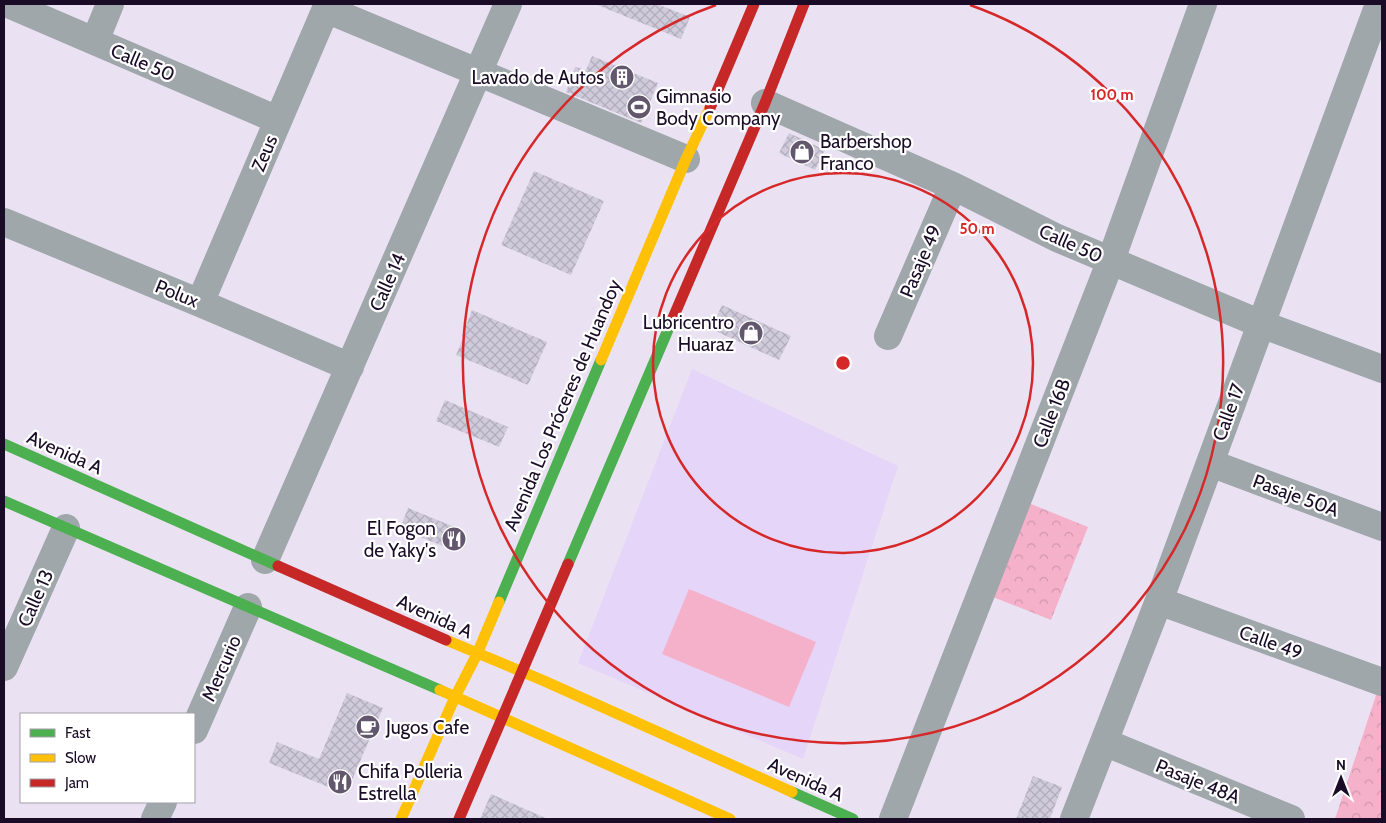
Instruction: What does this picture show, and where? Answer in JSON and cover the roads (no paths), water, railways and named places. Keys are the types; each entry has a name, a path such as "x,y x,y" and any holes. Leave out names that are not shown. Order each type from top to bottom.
{"main road":[{"name":"Avenida Los Próceres de Huandoy","path":"401,819 455,697 477,654 686,159 754,4"},
{"path":"459,819 765,103 804,4"},
{"name":"Avenida A","path":"4,444 853,819"},
{"path":"4,501 730,819"}],"street":[{"name":"Calle 50","path":"8,4 278,120"},
{"path":"95,41 110,4"},
{"name":"Calle 14","path":"265,560 508,4"},
{"name":"Calle 16B","path":"893,819 1110,260 1203,4"},
{"name":"Calle 17","path":"1074,819 1159,601 1379,4"},
{"path":"327,6 686,159"},
{"name":"Zeus","path":"200,303 327,6"},
{"name":"Calle 50","path":"765,103 953,186 1057,238 1261,324 1382,369"},
{"name":"Pasaje 49","path":"888,336 953,186"},
{"name":"Polux","path":"4,222 350,367"},
{"name":"Pasaje 50A","path":"1210,463 1382,527"},
{"name":"Calle 13","path":"4,667 66,528"},
{"name":"Calle 49","path":"1159,601 1382,682"},
{"name":"Mercurio","path":"195,728 248,607"},
{"name":"Pasaje 48A","path":"1104,742 1291,819"},
{"path":"155,819 162,803"}],"place":[{"name":"Lavado de Autos","path":"622,77"},
{"name":"Gimnasio Body Company","path":"639,107"},
{"name":"Barbershop Franco","path":"802,152"},
{"name":"Lubricentro Huaraz","path":"751,333"},
{"name":"El Fogon de Yaky's","path":"454,539"},
{"name":"Jugos Cafe","path":"368,727"},
{"name":"Chifa Polleria Estrella","path":"340,782"}]}
